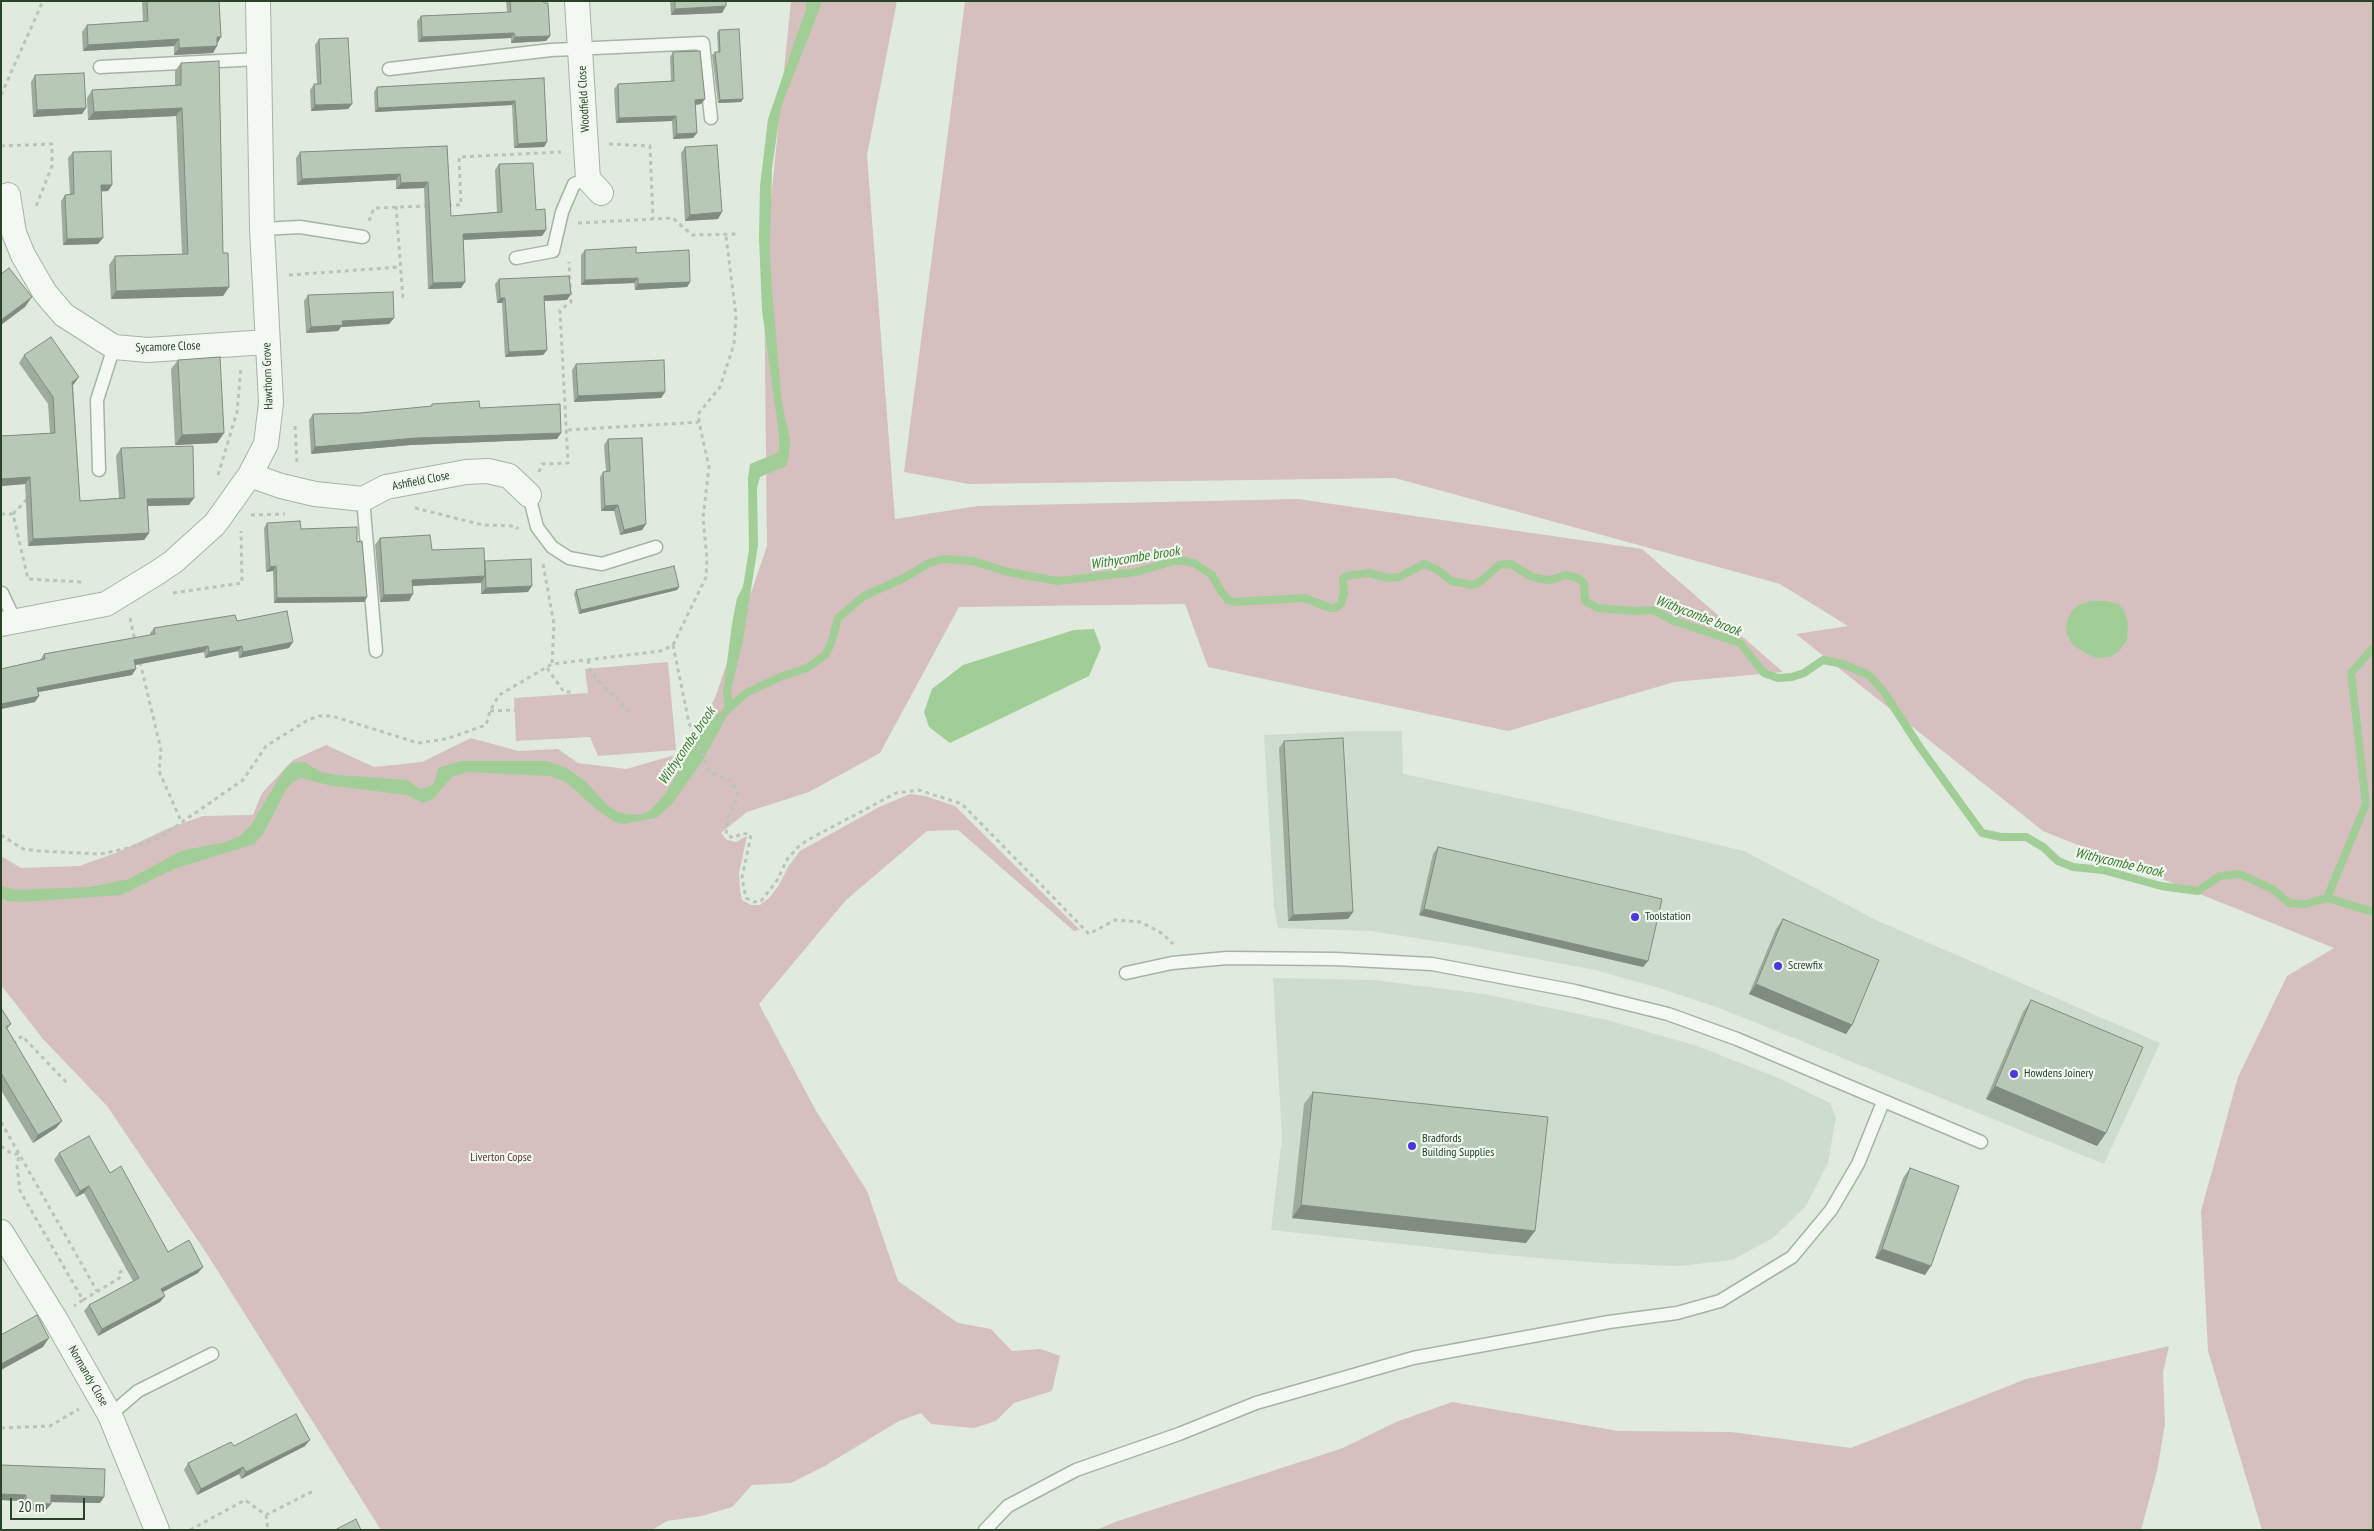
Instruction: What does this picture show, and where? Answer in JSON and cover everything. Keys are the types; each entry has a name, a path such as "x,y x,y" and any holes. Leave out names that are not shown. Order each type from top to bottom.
{"street":[{"name":"Hawthorn Grove","path":"8,622 106,604 132,590 173,562 215,524 250,475 266,444 270,403 262,229 258,1"},
{"name":"Woodfield Close","path":"577,1 587,149 594,186"},
{"name":"Sycamore Close","path":"8,195 14,233 45,293 64,315 114,347 148,350 267,342"},
{"name":"Ashfield Close","path":"363,499 386,487 466,472 488,471 509,476 529,495"},
{"path":"250,475 281,486 315,494 363,499"},
{"name":"Normandy Close","path":"1,1232 54,1317 105,1406 155,1529"}],"lane":[{"path":"389,69 581,49 704,43 710,118"},
{"path":"100,67 259,60"},
{"path":"516,258 553,251 562,212 574,184 594,186"},
{"path":"262,229 300,227 362,237"},
{"path":"99,470 97,400 114,347"},
{"path":"529,495 537,526 552,547 569,558 602,564 656,547"},
{"path":"363,499 376,651"},
{"path":"2,593 8,622"},
{"path":"1126,973 1172,963 1227,958 1335,959 1432,964 1575,991 1668,1014 1776,1055 1981,1142"},
{"path":"985,1530 1008,1506 1076,1470 1179,1434 1256,1402 1413,1358 1601,1324 1677,1313 1720,1301 1792,1257 1826,1216 1858,1164 1883,1102"},
{"path":"105,1406 212,1354"}],"path":[{"path":"1,95 44,1"},
{"path":"443,205 461,205 458,157 587,149 604,143 616,146 650,146 653,219"},
{"path":"1,146 52,144"},
{"path":"362,237 374,208 433,205"},
{"path":"396,206 403,299"},
{"path":"574,224 673,218 692,235 726,236 736,234"},
{"path":"726,236 736,316 734,344 720,387 699,413 699,422 709,467 703,518 707,559 706,577 673,645 689,723 709,771 730,781 737,791 737,799 725,830 730,838 743,832 751,835 742,878 746,898 754,902 761,901 771,888 788,858 800,845 896,793 919,790 962,804 1089,934 1115,920 1140,922 1163,934 1171,943 1178,945"},
{"path":"529,495 542,464 568,463 568,430 560,310 571,302 569,255"},
{"path":"285,275 400,267"},
{"path":"215,483 237,412 241,366 239,343"},
{"path":"568,430 699,422"},
{"path":"1,514 13,514 32,493"},
{"path":"412,508 484,525 515,526 522,533"},
{"path":"13,514 28,579 90,582"},
{"path":"243,516 293,514"},
{"path":"166,594 242,582 240,528"},
{"path":"540,555 554,624 552,664"},
{"path":"132,590 143,601 129,612 138,650"},
{"path":"1,835 23,849 100,854 159,838 243,780 266,746 308,720 319,716 332,716 418,744 446,738 486,725 490,711 499,695 552,664 661,651 673,645"},
{"path":"140,660 161,750 159,771 181,821"},
{"path":"588,660 590,669 598,682 630,711"},
{"path":"546,668 564,692 571,692 571,694"},
{"path":"490,711 514,710"},
{"path":"6,1048 22,1036 67,1084"},
{"path":"1,1122 97,1292"},
{"path":"1,1146 12,1154 19,1154"},
{"path":"19,1154 17,1167 20,1191 83,1300"},
{"path":"54,1317 121,1277 120,1272 135,1263"},
{"path":"1,1428 50,1426 105,1406"},
{"path":"266,1515 313,1491"},
{"path":"190,1530 246,1500 266,1515 268,1530"},
{"path":"196,1526 201,1530"}],"shaded area":[{"path":"806,1 821,1 821,5 781,107 772,168 770,249 772,291 782,403 790,439 789,456 786,466 760,477 757,488 758,545 743,640 731,690 733,705 701,763 672,804 656,818 623,824 613,821 596,809 567,783 551,776 468,772 453,776 433,799 423,803 406,795 328,785 301,778 287,788 263,834 254,844 174,869 121,895 22,902 7,901 1,898 1,886 16,890 91,887 129,879 181,851 226,842 240,836 251,825 284,770 292,763 304,762 321,772 338,775 407,780 420,789 431,786 435,781 438,768 460,761 548,761 568,769 585,781 608,806 620,813 639,815 650,811 665,794 709,719 725,709 723,693 732,624 737,598 743,587 749,549 748,478 750,464 779,452 779,436 762,310 759,238 760,186 768,119 806,9"},
{"path":"2091,601 2107,601 2118,604 2124,610 2128,623 2127,640 2120,650 2110,657 2096,658 2082,651 2073,645 2066,632 2067,621 2072,611 2079,605"},
{"path":"1094,629 1101,648 1089,676 950,743 929,727 924,712 932,689 963,665 1074,630"},
{"path":"1402,731 1403,774 1541,803 1744,851 1878,921 2160,1043 2104,1164 1722,1009 1659,988 1595,970 1467,946 1371,931 1278,928 1274,907 1264,735"},
{"path":"1273,978 1375,980 1484,994 1607,1020 1697,1046 1776,1077 1830,1103 1836,1117 1828,1163 1806,1206 1773,1238 1732,1260 1679,1266 1599,1263 1493,1254 1271,1230 1282,1138"}],"green space":[{"name":"Liverton Copse","path":"791,1 897,1 867,155 895,519 978,506 1298,499 1642,549 1783,672 1674,682 1508,731 1208,667 1185,604 959,607 880,753 809,792 747,812 721,833 727,840 736,842 747,836 739,873 740,890 742,900 751,905 760,905 770,897 779,885 788,867 800,851 879,807 910,794 925,796 955,806 1080,930 1074,931 958,830 927,831 846,900 759,1004 815,1109 867,1191 898,1281 958,1323 991,1329 1012,1351 1041,1349 1060,1356 1052,1391 1014,1403 996,1421 974,1428 931,1424 921,1413 899,1421 823,1467 791,1483 752,1485 732,1507 702,1516 667,1521 652,1530 381,1530 207,1254 107,1106 43,1039 1,985 1,856 21,868 79,866 116,853 169,828 203,816 253,815 262,793 293,760 326,745 374,767 422,762 471,738 518,751 558,749 578,763 626,769 682,753 715,698 767,546 764,268"},
{"path":"965,1 2373,1 2373,1530 2262,1530 2208,1351 2201,1211 2238,1077 2287,976 2334,948 2043,831 1796,634 1848,626 1780,584 1395,478 969,484 904,472"},
{"path":"668,662 676,750 598,756 590,737 516,741 514,698 588,693 585,669"},
{"path":"2169,1346 2163,1372 2165,1424 2157,1471 2141,1530 1096,1530 1118,1521 1343,1448 1396,1422 1452,1402 1618,1431 1731,1432 1851,1448 2026,1379"}],"building":[{"path":"147,1 219,1 221,37 217,37 217,46 179,48 179,39 88,45 87,25 148,21"},
{"path":"510,1 543,1 548,3 550,36 515,37 514,33 422,37 421,16 511,12"},
{"path":"675,1 726,1 726,6 675,9"},
{"path":"739,29 743,99 720,100 715,52 720,52 719,30"},
{"path":"348,38 352,104 315,105 314,84 321,84 319,39"},
{"path":"700,51 705,99 695,100 697,133 677,134 676,116 619,118 618,84 674,81 673,52"},
{"path":"219,61 223,253 228,253 229,287 116,291 115,256 188,254 182,108 94,112 92,90 181,85 181,63"},
{"path":"84,73 86,108 37,110 35,75"},
{"path":"544,78 547,142 518,144 515,101 378,108 377,87"},
{"path":"717,145 722,212 690,215 685,147"},
{"path":"447,146 451,216 502,212 499,164 533,163 536,210 545,209 546,230 463,234 465,282 433,283 428,182 401,183 400,174 302,179 300,152"},
{"path":"111,151 112,185 101,185 103,238 67,239 65,195 74,194 73,152"},
{"path":"636,247 636,253 689,250 690,282 638,284 638,278 585,280 585,250"},
{"path":"9,268 32,297 1,320 1,274"},
{"path":"569,276 571,294 544,296 547,350 509,352 505,298 500,298 499,279"},
{"path":"393,292 394,318 342,321 343,325 311,327 308,295"},
{"path":"51,337 79,377 72,382 80,501 125,498 121,448 193,446 194,498 147,499 149,533 33,539 30,477 1,479 1,436 55,433 53,397 24,355"},
{"path":"220,357 224,433 182,435 178,360"},
{"path":"664,360 665,392 578,396 576,364"},
{"path":"479,401 480,408 560,404 561,433 416,438 315,447 313,414 360,413 432,406 432,404"},
{"path":"642,438 646,524 624,530 618,505 605,506 603,472 610,471 608,439"},
{"path":"300,521 301,529 357,527 357,542 362,541 367,597 277,598 276,566 270,567 267,523"},
{"path":"430,535 432,550 484,548 485,576 412,580 413,594 384,595 380,538"},
{"path":"531,559 532,586 486,588 485,561"},
{"path":"674,566 679,587 581,610 576,590"},
{"path":"287,611 293,642 243,652 242,646 209,652 208,646 134,660 136,669 37,688 39,696 1,704 1,669 45,659 44,654 155,634 154,628 235,615 237,621"},
{"path":"1343,738 1353,912 1293,915 1284,741"},
{"path":"1438,847 1662,899 1648,961 1424,909"},
{"path":"1783,919 1879,960 1852,1025 1756,984"},
{"path":"2031,1000 2143,1047 2106,1133 1995,1086"},
{"path":"1,1008 11,1024 6,1027 62,1121 38,1135 1,1073"},
{"path":"1313,1092 1548,1117 1535,1231 1301,1205"},
{"path":"89,1136 110,1173 121,1166 168,1252 189,1240 203,1267 161,1289 165,1296 102,1329 89,1305 139,1278 89,1186 80,1191 59,1153"},
{"path":"1910,1168 1959,1186 1931,1266 1882,1249"},
{"path":"37,1315 49,1338 1,1364 1,1335"},
{"path":"296,1414 310,1440 246,1472 243,1467 201,1489 188,1463 231,1442 234,1446"},
{"path":"1,1465 105,1469 104,1497 51,1495 51,1504 26,1503 26,1495 1,1494"},
{"path":"356,1519 361,1530 335,1530"}],"waterway":[{"name":"Withycombe brook","path":"727,710 746,693 780,677 807,668 825,655 831,644 838,618 864,596 904,578 929,563 943,559 973,561 1008,572 1057,581 1136,572 1174,561 1185,561 1194,563 1212,575 1228,600 1234,602 1305,598 1330,608 1335,608 1341,604 1344,593 1343,579 1346,576 1368,573 1389,578 1399,577 1424,564 1438,570 1451,581 1472,585 1480,582 1499,565 1511,564 1530,576 1540,579 1551,580 1565,575 1578,578 1584,583 1585,601 1598,608 1635,611 1653,610 1672,620 1740,643 1764,673 1778,678 1792,677 1804,673 1823,660 1843,664 1869,675 1884,692 1919,746 1982,833 2001,837 2026,837 2043,847 2058,861 2073,867 2103,870 2161,886 2198,891 2220,876 2240,874 2274,890 2289,903 2305,904 2327,898 2373,912"},
{"path":"2327,898 2366,804 2351,673 2373,648"}],"place":[{"name":"Toolstation","path":"1635,917"},
{"name":"Screwfix","path":"1778,966"},
{"name":"Howdens Joinery","path":"2014,1074"},
{"name":"Bradfords Building Supplies","path":"1412,1146"}]}
